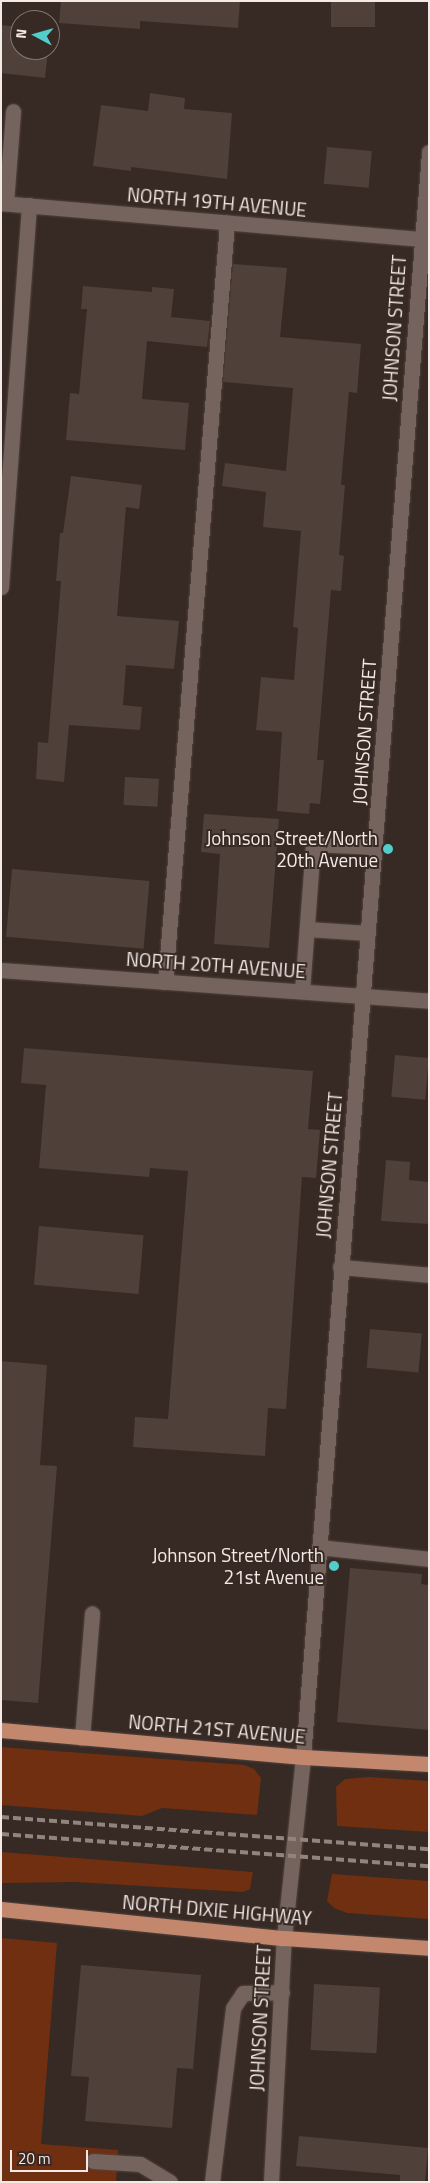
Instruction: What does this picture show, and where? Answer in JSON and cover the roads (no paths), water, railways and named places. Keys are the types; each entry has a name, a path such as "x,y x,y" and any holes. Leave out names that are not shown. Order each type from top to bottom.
{"main road":[{"name":"NORTH 21ST AVENUE","path":"1,1730 303,1757 429,1764"},
{"name":"NORTH DIXIE HIGHWAY","path":"1,1909 284,1938 429,1948"}],"street":[{"path":"4,203 13,111"},
{"name":"JOHNSON STREET","path":"272,2182 284,1938 303,1757 340,1267 425,240 429,152"},
{"name":"NORTH 19TH AVENUE","path":"4,203 425,240"},
{"path":"1,587 29,206"},
{"path":"165,982 227,223"},
{"path":"302,991 313,844 376,847"},
{"path":"307,929 368,933"},
{"name":"NORTH 20TH AVENUE","path":"1,970 302,991 429,1002"},
{"path":"340,1267 429,1275"},
{"path":"319,1547 429,1559"},
{"path":"82,1738 92,1613"},
{"path":"212,2182 233,2008 243,1993 282,1992"},
{"path":"93,2161 140,2164 170,2182"}],"railway":[{"path":"1,1817 429,1849"},
{"path":"1,1834 429,1866"}],"place":[{"name":"Johnson Street/North 20th Avenue","path":"388,849"},
{"name":"Johnson Street/North 21st Avenue","path":"334,1566"}]}
